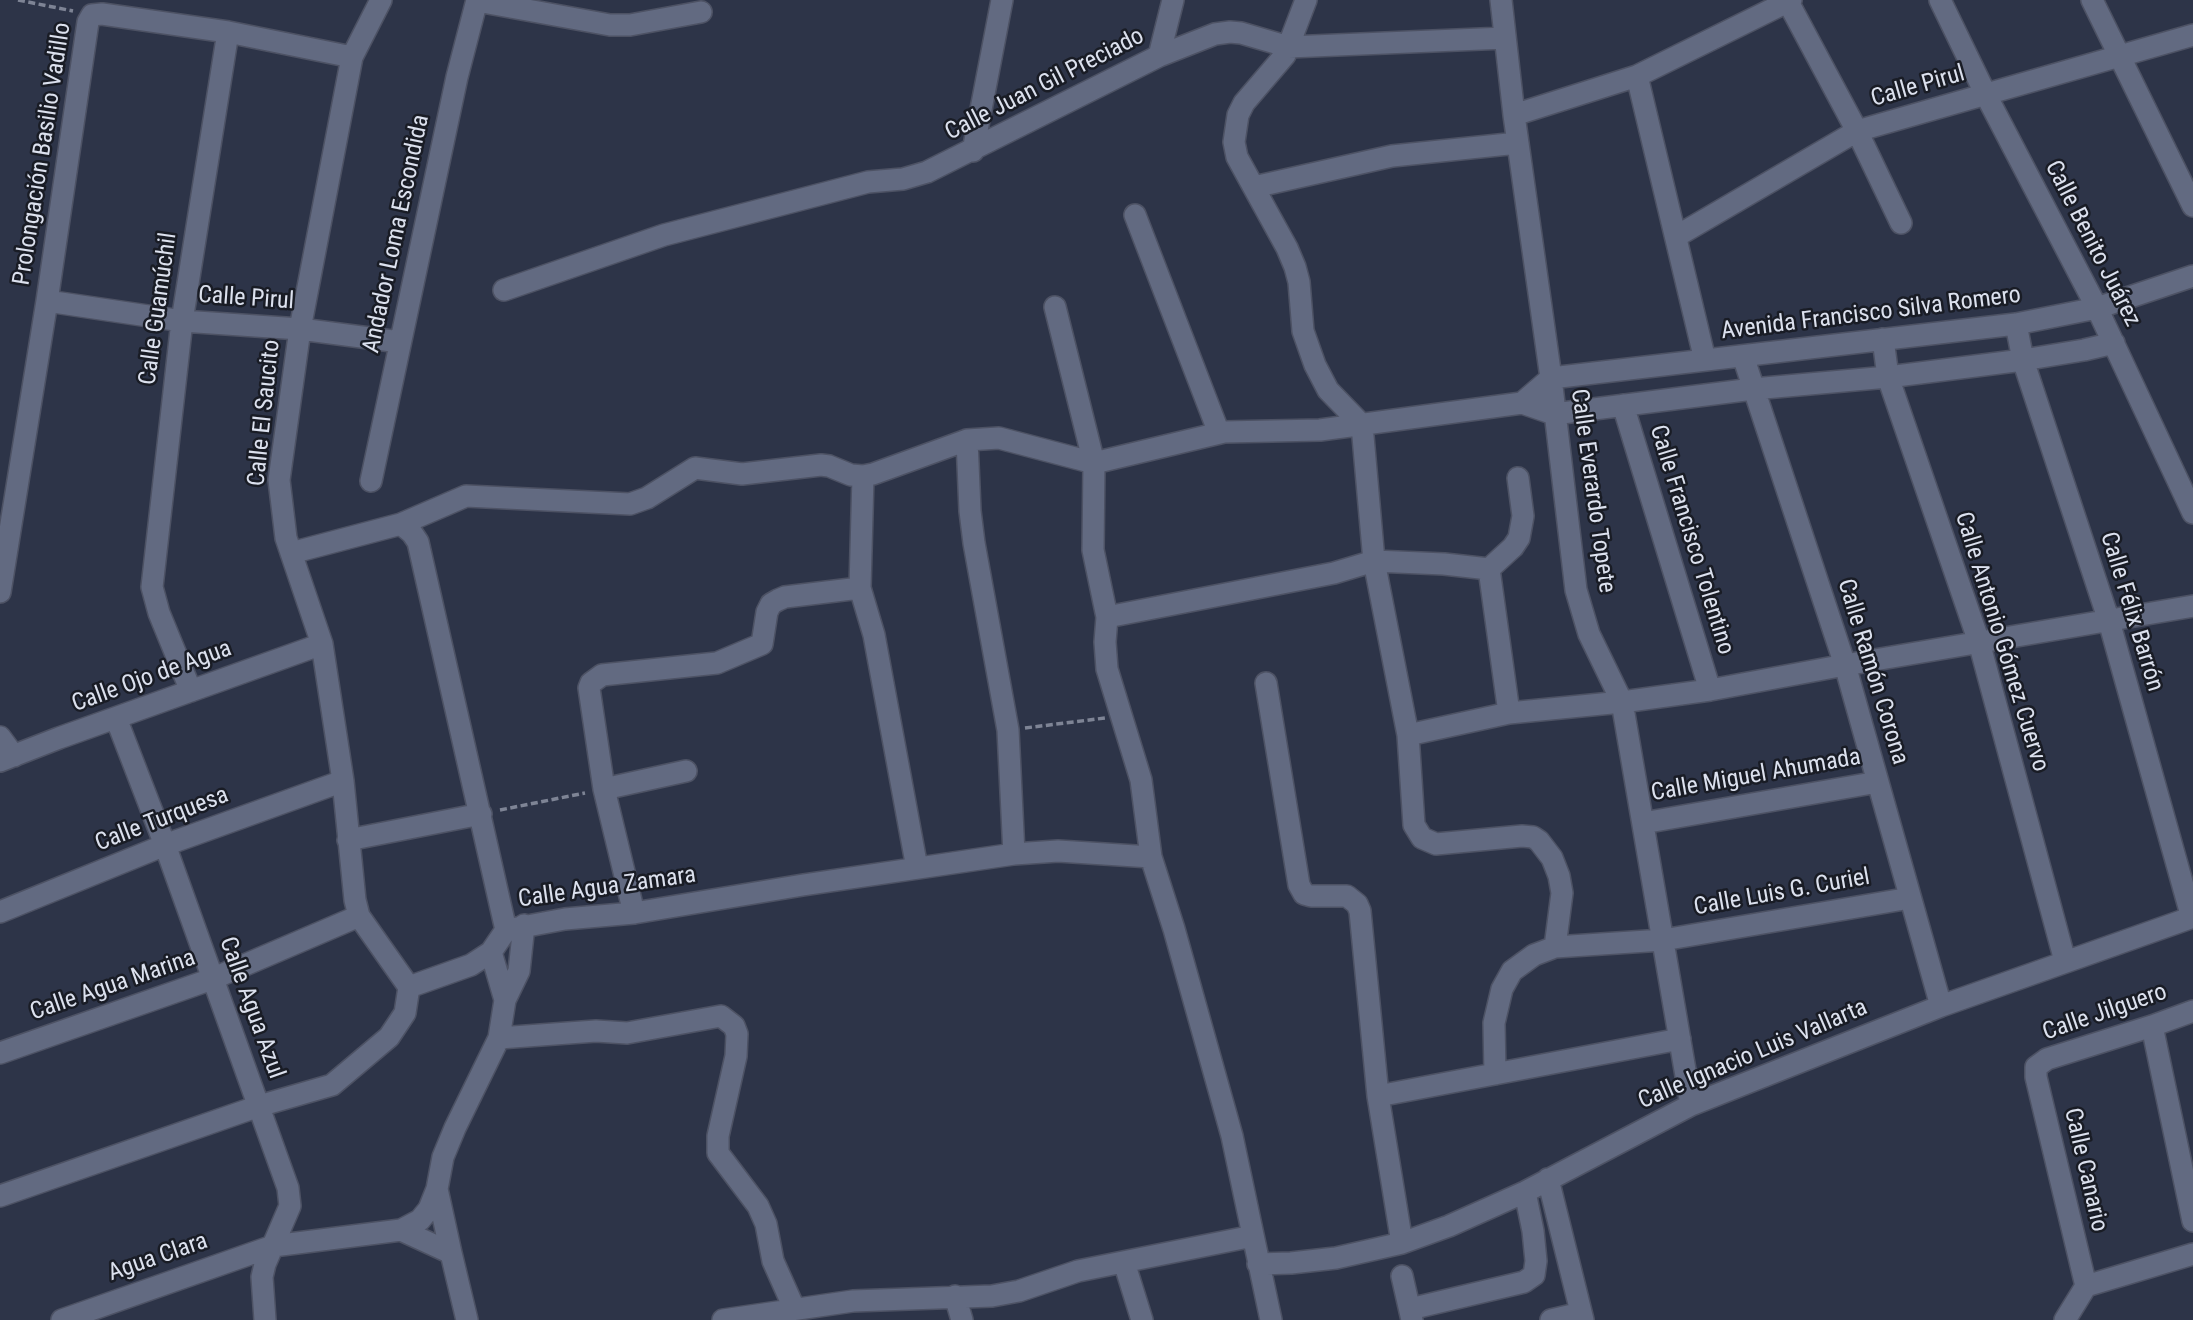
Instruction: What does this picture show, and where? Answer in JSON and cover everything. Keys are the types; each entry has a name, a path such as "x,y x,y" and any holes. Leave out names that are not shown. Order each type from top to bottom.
{"street":[{"name":"Calle El Saucito","path":"381,0 352,57 300,329 279,480 286,538 322,644 343,781 359,916 409,987"},
{"path":"477,0 610,24 630,24 701,12"},
{"name":"Andador Loma Escondida","path":"371,481 457,77 477,0"},
{"path":"974,151 1002,0"},
{"path":"1159,56 1173,0"},
{"path":"1306,0 1285,55 1244,103 1238,115 1234,142 1237,156 1295,267 1299,282 1303,331 1315,365 1328,390 1362,425 1374,561 1408,735 1414,825 1422,838 1436,844 1532,837 1552,858 1562,893 1555,947 1534,955 1512,971 1502,989 1494,1023 1495,1074"},
{"name":"Calle Everardo Topete","path":"1501,0 1576,590 1590,634 1622,702 1691,1105"},
{"name":"Calle Benito Juárez","path":"1940,0 1986,95 2097,308 2193,513"},
{"path":"2092,0 2193,206"},
{"path":"1514,115 1637,76 1789,1 1857,131 1901,223"},
{"path":"92,15 102,14 228,32 352,57"},
{"name":"Prolongación Basilio Vadillo","path":"0,592 88,22 92,15"},
{"name":"Calle Guamúchil","path":"191,691 153,595 153,577 182,321 228,32"},
{"name":"Calle Juan Gil Preciado","path":"504,290 664,234 868,182 916,176 974,151 1159,56 1215,34 1230,32 1289,47 1506,38"},
{"name":"Calle Pirul","path":"1677,236 1857,131 2193,35"},
{"path":"1637,76 1705,360"},
{"path":"1254,187 1392,156 1518,143"},
{"path":"1135,215 1219,433"},
{"name":"Avenida Francisco Silva Romero","path":"1551,378 2016,324 2097,308 2193,276"},
{"name":"Calle Pirul","path":"47,301 182,321 300,329 400,342"},
{"path":"1055,307 1094,463 1093,550 1107,618 1107,669 1141,780 1151,858 1174,929 1232,1136 1271,1320"},
{"name":"Calle Félix Barrón","path":"2016,324 2023,360 2109,621 2193,917"},
{"name":"Calle Antonio Gómez Cuervo","path":"1883,339 1888,377 1979,642 2066,961"},
{"path":"291,553 401,524 466,496 630,503 647,498 695,468 742,474 821,465 863,476 967,440 999,438 1094,463 1219,433 1320,430 1522,403 1555,414 1753,389 1888,377 2023,360 2114,344"},
{"name":"Calle Ramón Corona","path":"1743,356 1845,665 1941,1006"},
{"path":"1522,403 1551,378"},
{"path":"1320,430 1328,390"},
{"name":"Calle Francisco Tolentino","path":"1623,405 1710,690"},
{"path":"967,440 974,543 1007,730 1014,854"},
{"path":"863,476 860,588 874,635 917,868"},
{"path":"1107,618 1334,573 1374,561 1489,569 1519,538 1523,516 1518,478"},
{"path":"401,524 418,542 481,814 515,927 519,971 505,1000 499,1038 443,1157 437,1189 429,1209 414,1225 401,1230"},
{"path":"1489,569 1508,713"},
{"path":"634,913 604,789 589,688 594,679 603,675 717,663 762,644 764,618 768,607 774,602 785,597 860,588"},
{"path":"1408,735 1508,713 1710,690 2193,606"},
{"name":"Calle Ojo de Agua","path":"7,759 322,644"},
{"path":"1266,683 1299,885 1304,894 1311,896 1347,896 1357,904 1361,919 1378,1096 1402,1243"},
{"name":"Calle Agua Azul","path":"116,718 165,845 291,1197 290,1206 262,1277 265,1320"},
{"path":"0,737 7,759"},
{"path":"604,789 686,771"},
{"name":"Calle Turquesa","path":"2,905 343,781"},
{"name":"Calle Miguel Ahumada","path":"1643,823 1878,782"},
{"path":"348,840 481,814"},
{"name":"Calle Agua Zamara","path":"409,987 471,965 491,952 515,927 634,913 803,884 1014,854 1058,851 1151,858"},
{"name":"Calle Luis G. Curiel","path":"1555,947 1663,940 1910,898"},
{"name":"Calle Agua Marina","path":"0,1053 212,979 359,916"},
{"name":"Calle Ignacio Luis Vallarta","path":"1258,1264 1336,1258 1402,1243 1449,1226 1525,1192 1691,1105 1941,1006 2193,917"},
{"path":"491,952 505,1000"},
{"path":"0,1196 260,1106 332,1085 374,1052 402,1021 409,987"},
{"name":"Calle Jilguero","path":"2036,1067 2047,1059 2193,1011"},
{"path":"499,1038 596,1031 627,1033 721,1016 734,1026 737,1034 736,1056 718,1136 718,1153 762,1214 773,1261 794,1308"},
{"path":"2152,1026 2193,1221"},
{"path":"1378,1096 1680,1039"},
{"name":"Calle Canario","path":"2036,1067 2036,1077 2086,1286"},
{"path":"1548,1179 1582,1316 1551,1320"},
{"path":"437,1189 467,1320"},
{"path":"1402,1276 1411,1314 1529,1280 1536,1269 1534,1231 1525,1192"},
{"path":"1534,1231 1560,1224"},
{"path":"401,1230 451,1253"},
{"name":"Agua Clara","path":"61,1320 272,1246 401,1230"},
{"path":"723,1320 853,1301 992,1296 1019,1291 1078,1271 1253,1236"},
{"path":"2065,1320 2086,1286 2193,1254"},
{"path":"1124,1262 1142,1320"},
{"path":"955,1296 962,1320"}],"path":[{"path":"18,0 92,15"},
{"path":"1007,730 1121,716"},
{"path":"481,814 604,789"}]}
